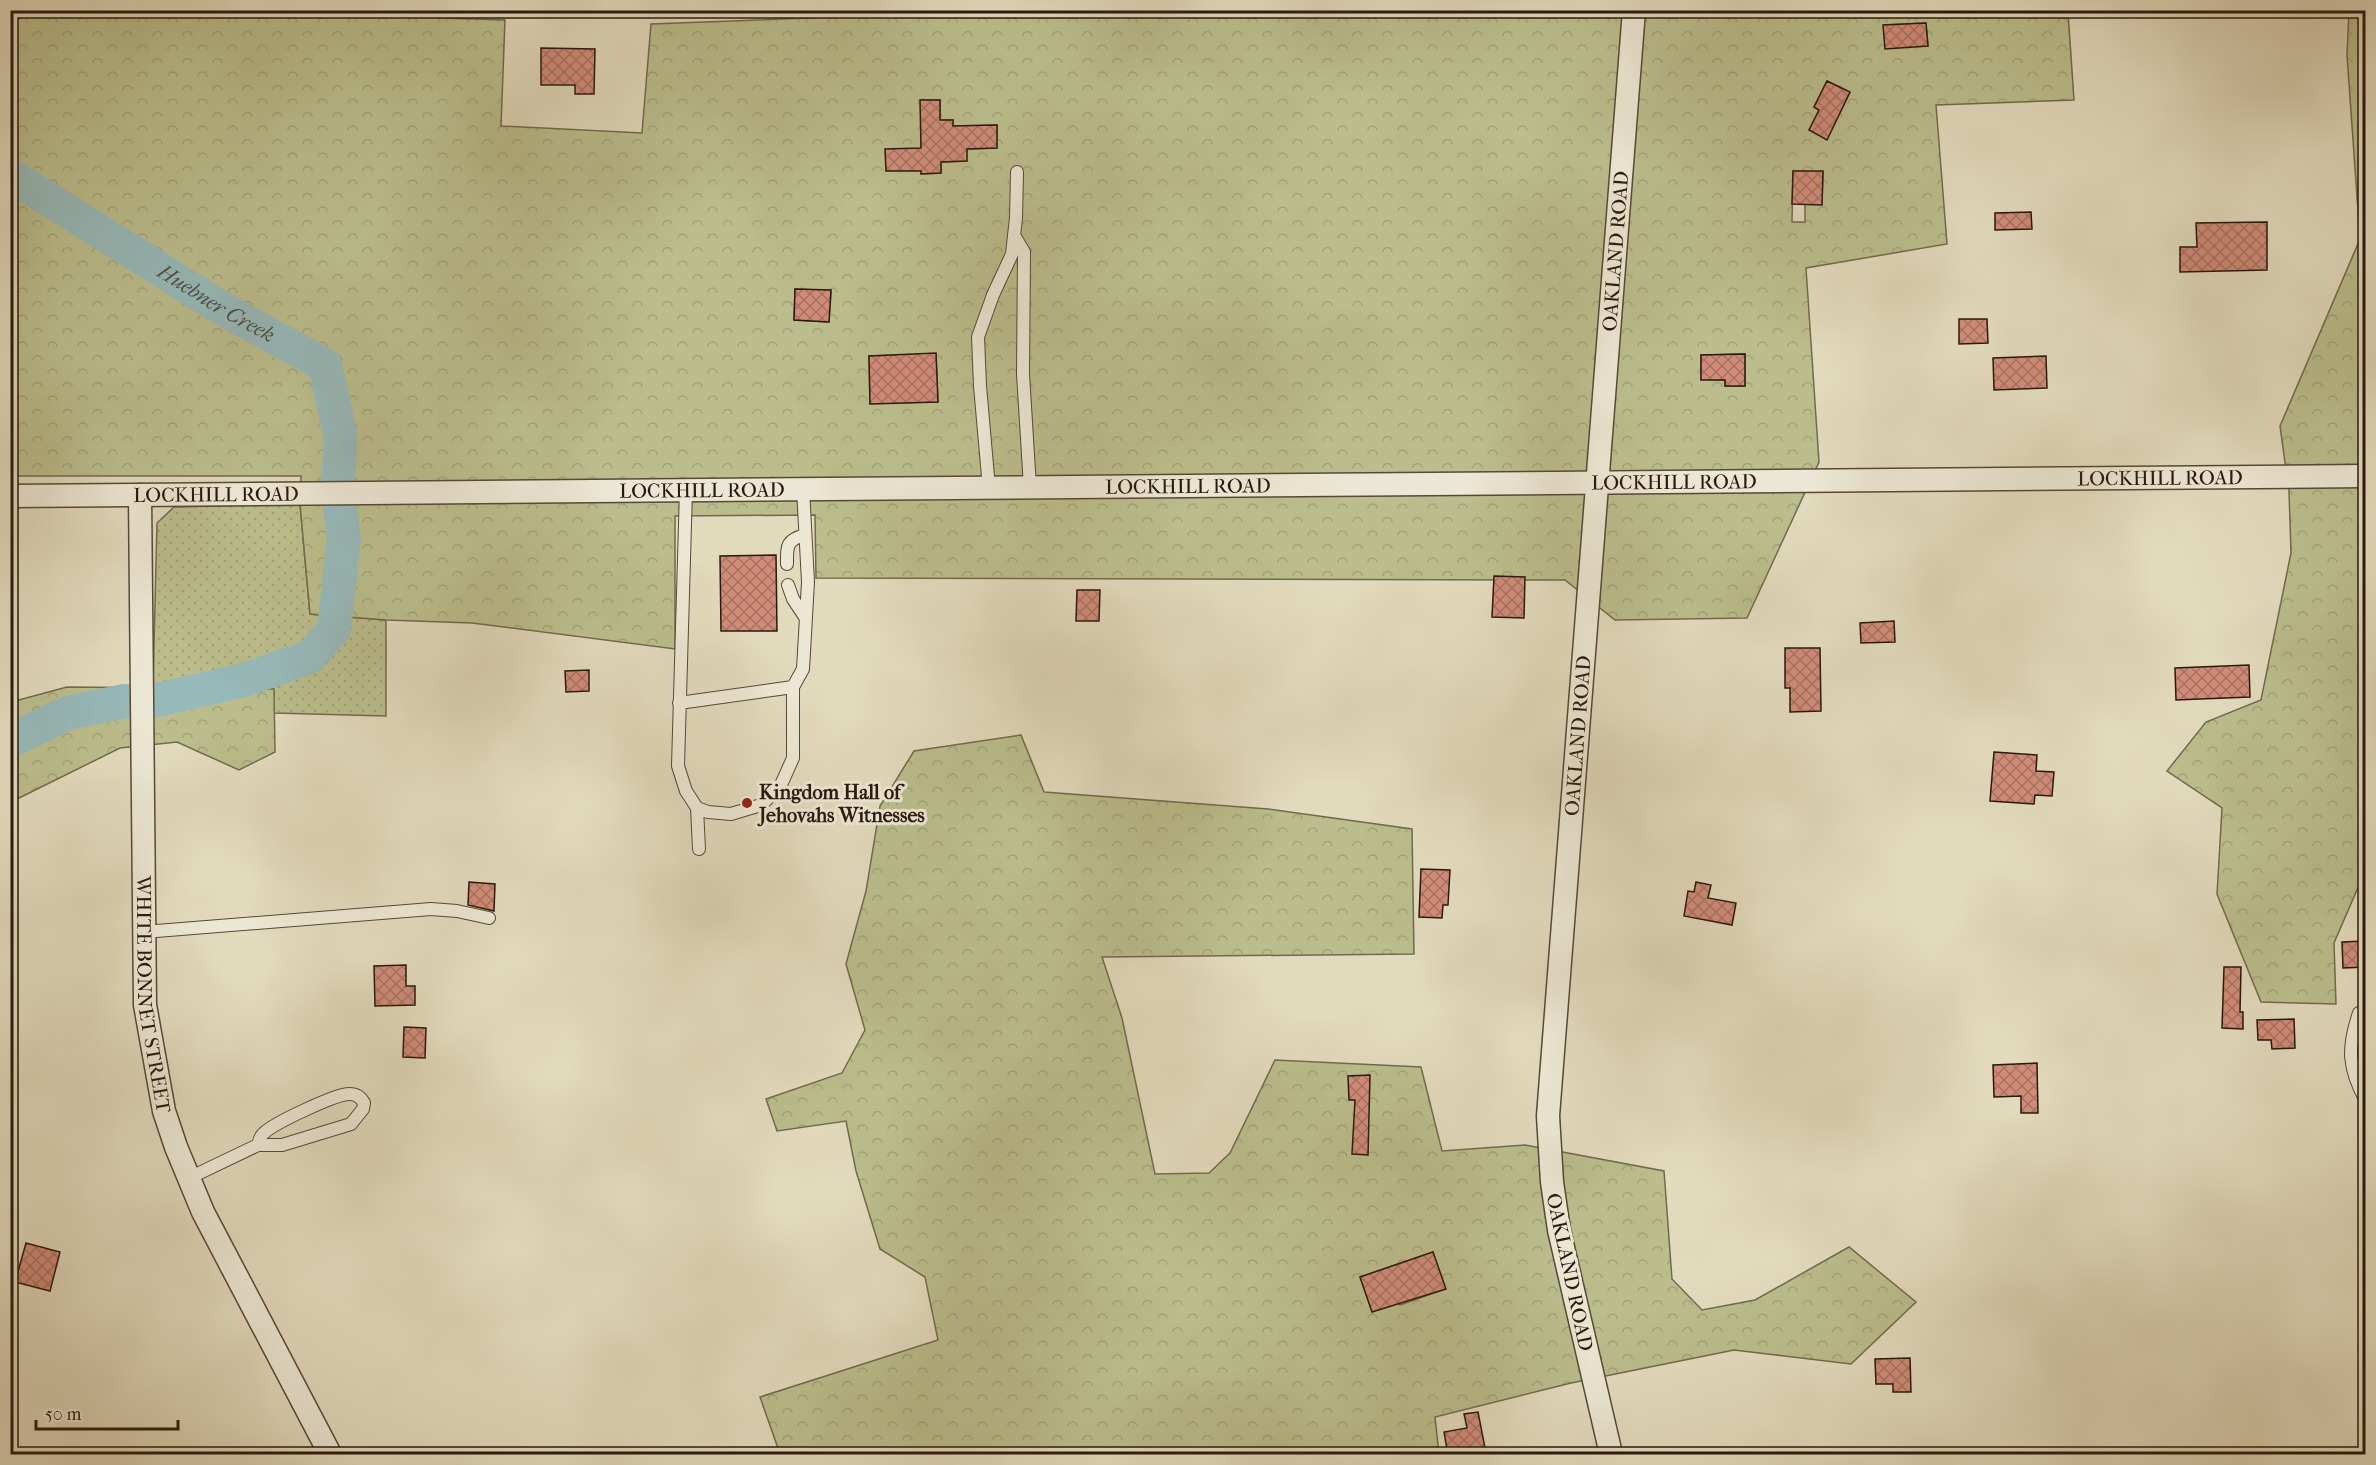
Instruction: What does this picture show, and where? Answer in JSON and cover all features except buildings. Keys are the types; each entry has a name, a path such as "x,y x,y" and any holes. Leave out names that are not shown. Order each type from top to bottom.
{"street":[{"name":"OAKLAND ROAD","path":"1611,1455 1559,1230 1552,1182 1548,1116 1550,1064 1599,483 1634,10"},
{"name":"LOCKHILL ROAD","path":"10,496 2366,476"},
{"name":"WHITE BONNET STREET","path":"140,495 145,1005 155,1069 164,1111 203,1212 330,1455"}],"lane":[{"path":"989,488 978,337 993,295 1012,255 1017,172"},
{"path":"1014,235 1024,252 1023,374 1030,488"},
{"path":"697,808 708,812 731,814 761,805 780,787 793,758 793,687 802,669 808,582 803,489"},
{"path":"686,490 678,766 686,791 697,808 699,849"},
{"path":"787,564 787,547 794,538 805,535"},
{"path":"788,585 793,599 805,617"},
{"path":"679,702 793,687"},
{"path":"144,932 431,909 458,910 489,918"},
{"path":"2366,1010 2359,1013 2351,1036 2351,1064 2366,1101"},
{"path":"189,1178 258,1145 282,1145 351,1124 363,1109 364,1102 361,1097 352,1093 340,1095 273,1126 262,1134 258,1145"}],"green space":[{"path":"333,10 342,15 505,20 501,126 642,133 651,24 889,15 890,10 2122,11 2068,12 2074,100 1936,105 1947,244 1806,268 1819,462 1747,618 1615,620 1565,580 816,578 815,515 675,516 675,649 472,623 310,614 300,504 301,476 11,476 10,11","holes":["1926,23 1928,46 1884,25","1827,81 1850,92 1827,139 1809,130 1819,110 1814,107","921,100 940,100 940,120 953,120 953,126 997,125 997,148 967,149 966,161 941,162 941,173 921,174","1793,171 1823,172 1822,204 1805,204 1805,222 1792,222","795,289 831,291 829,322 794,320","936,354 938,402 870,403 869,356","1745,354 1745,386 1725,386 1725,380 1701,379 1701,355"]},
{"path":"2349,11 2365,11 2366,882 2360,883 2334,943 2336,1004 2261,1002 2217,894 2222,808 2167,771 2206,722 2261,700 2291,553 2289,491 2280,426 2360,239 2347,55"},
{"path":"300,504 310,614 386,620 386,716 274,713 273,689 153,688 157,523 174,507"},
{"path":"67,687 274,689 275,752 239,770 177,742 120,748 11,802 11,702"},
{"path":"1021,735 1044,792 1268,809 1412,829 1414,954 1102,957 1122,1018 1155,1174 1209,1173 1230,1153 1275,1060 1421,1067 1442,1151 1525,1145 1664,1171 1672,1279 1702,1310 1755,1300 1849,1247 1916,1302 1851,1364 1734,1350 1571,1383 1435,1417 1439,1454 780,1454 760,1397 938,1340 925,1277 880,1249 856,1171 846,1121 777,1131 766,1099 842,1073 865,1030 846,964 866,891 880,806 914,751","holes":["1433,1252 1445,1289 1400,1305 1399,1303 1372,1311 1360,1277"]}],"waterway":[{"name":"Huebner Creek","path":"10,175 223,309 325,365 341,438 338,480"},
{"name":"Huebner Creek","path":"153,701 244,680 310,657 334,629 344,539 340,507"},
{"name":"Huebner Creek","path":"10,741 67,713 125,701"}],"place":[{"name":"Kingdom Hall of Jehovahs Witnesses","path":"747,803"}]}
